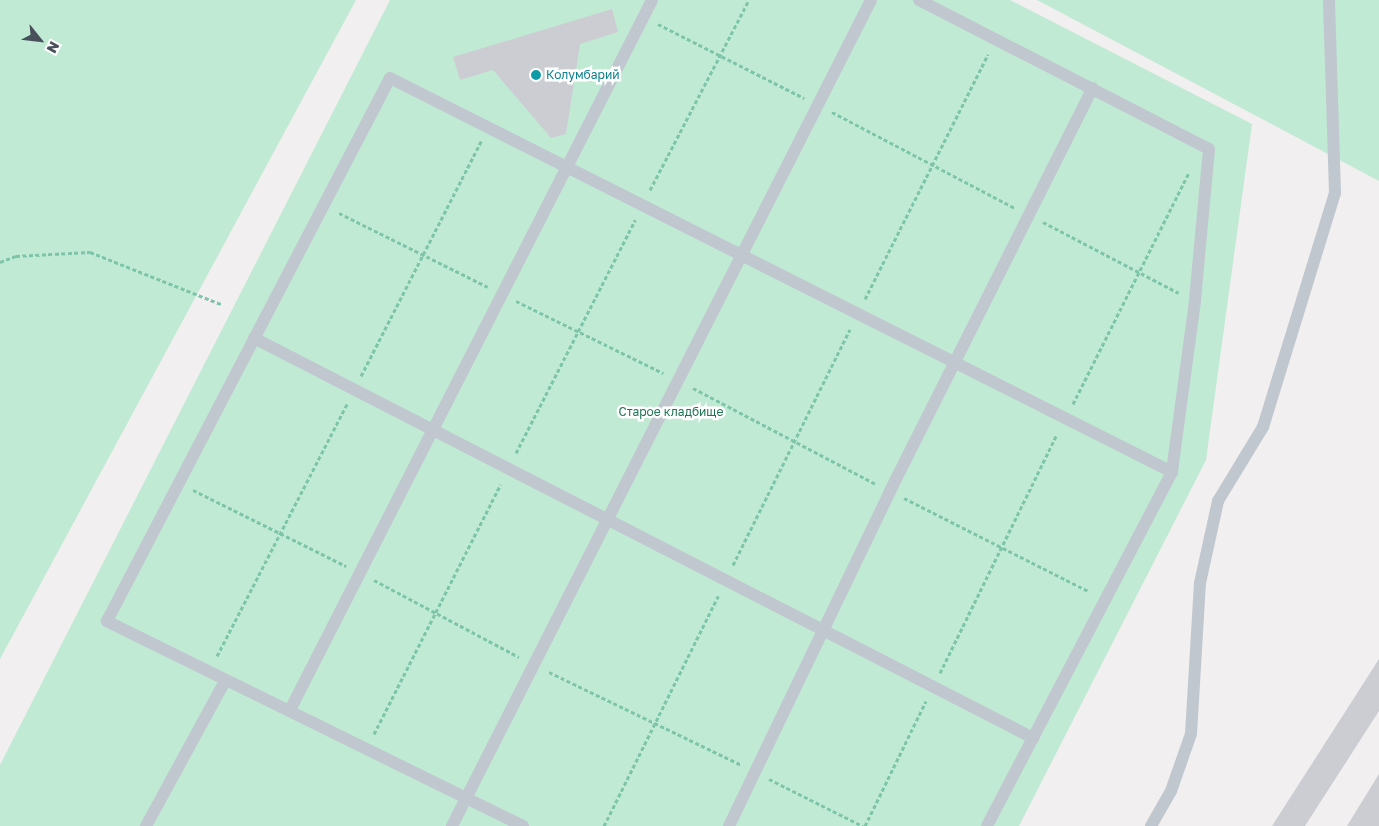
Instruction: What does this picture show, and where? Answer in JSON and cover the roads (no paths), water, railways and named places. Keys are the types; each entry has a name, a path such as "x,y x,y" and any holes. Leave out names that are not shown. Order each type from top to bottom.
{"lane":[{"path":"290,710 435,429 501,293 652,0"},
{"path":"452,826 607,520 680,381 816,104 870,0"},
{"path":"919,0 1094,88 1209,150 1196,301 1172,472 1104,599 988,826"},
{"path":"1151,826 1171,792 1190,734 1200,584 1218,501 1264,427 1335,193 1329,0"},
{"path":"523,826 290,710 225,681 107,621 322,204 390,78 744,254 858,314 1172,472"},
{"path":"729,826 890,491 1094,88"},
{"path":"254,338 435,429 607,520 1033,738"},
{"path":"146,826 225,681"}],"place":[{"name":"Колумбарий","path":"536,75"}],"park label":[{"name":"Старое кладбище","path":"671,412"}]}
